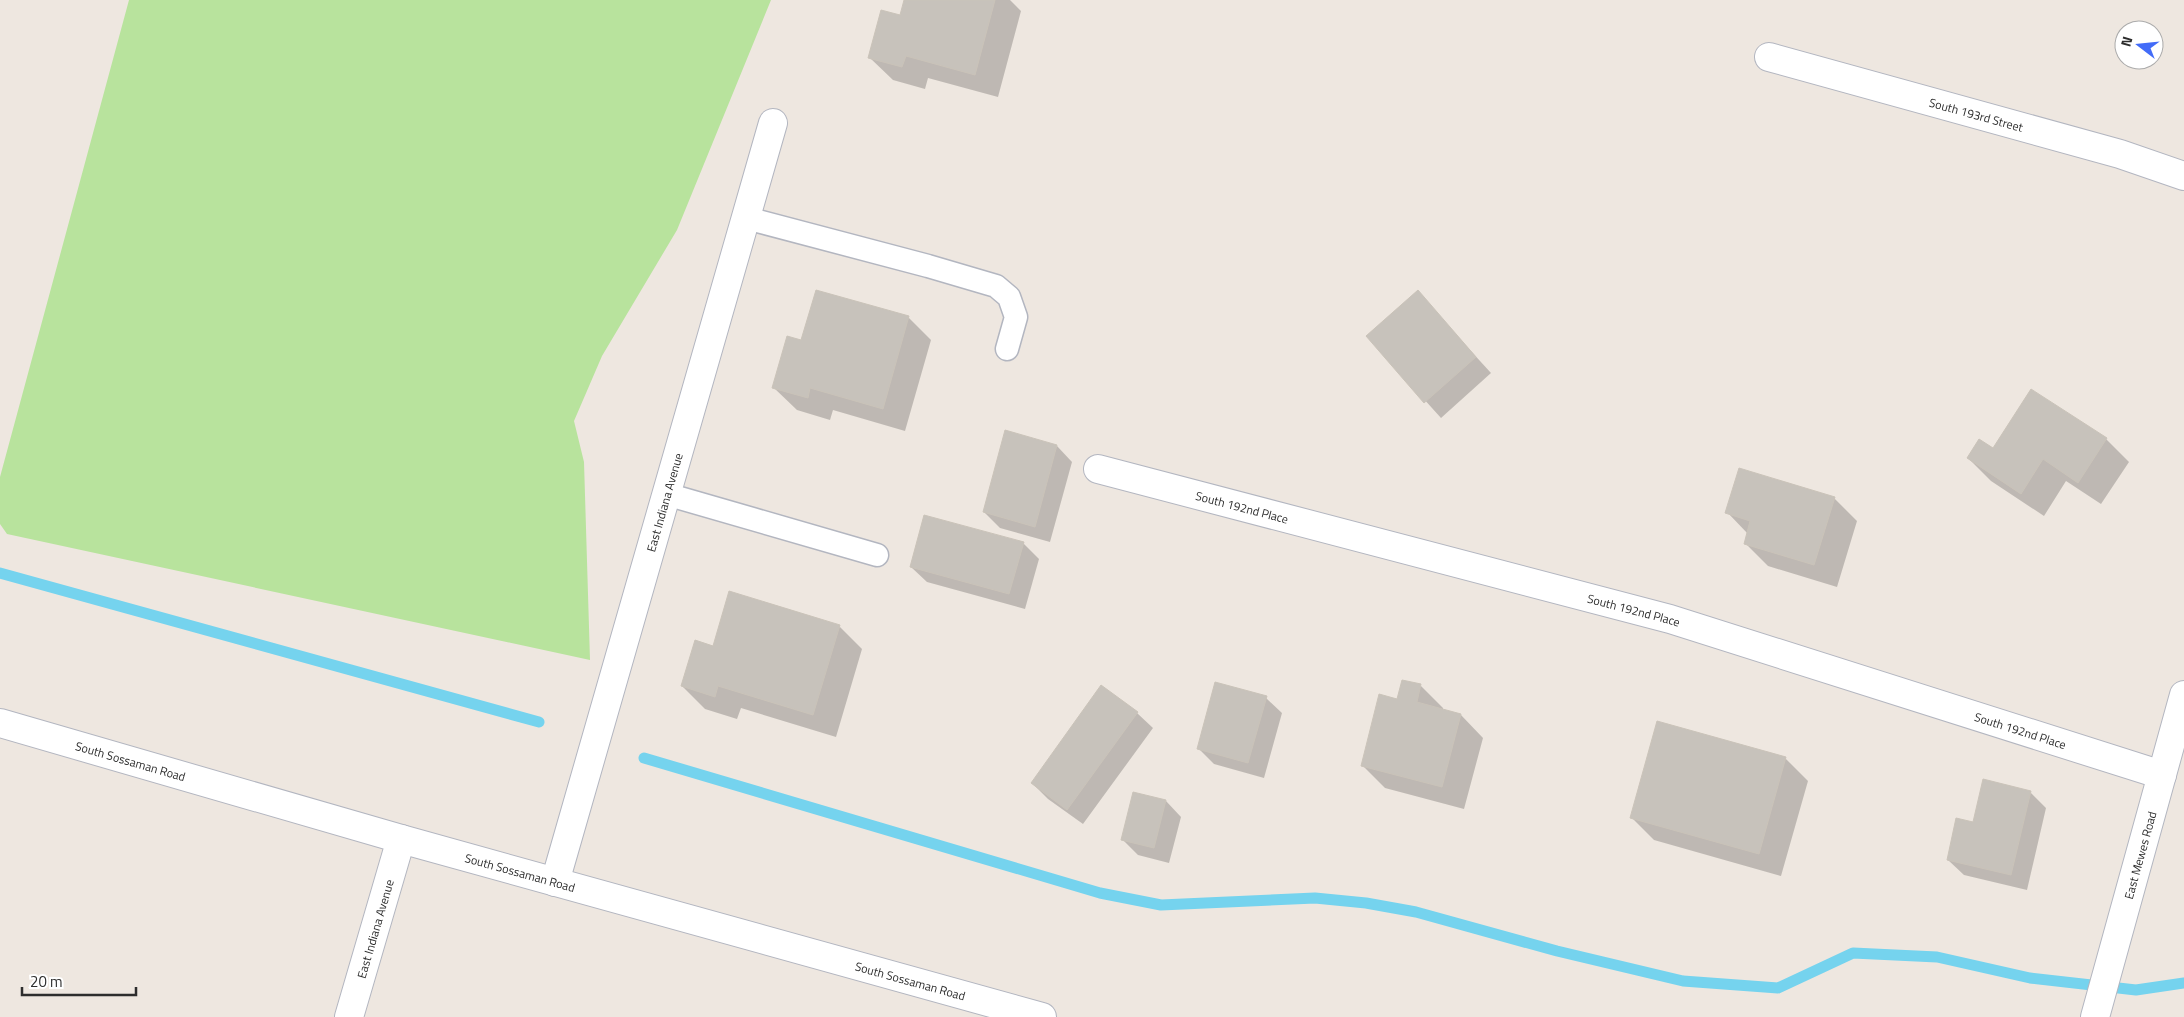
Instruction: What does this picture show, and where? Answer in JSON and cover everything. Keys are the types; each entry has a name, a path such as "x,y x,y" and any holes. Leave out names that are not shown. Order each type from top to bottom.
{"street":[{"name":"South 193rd Street","path":"1769,57 2120,154 2184,176"},
{"name":"East Indiana Avenue","path":"555,882 773,123"},
{"name":"South 192nd Place","path":"1098,469 1670,619 2162,776"},
{"name":"East Mewes Road","path":"2095,1017 2184,695"},
{"name":"South Sossaman Road","path":"0,722 401,840 1042,1017"},
{"name":"East Indiana Avenue","path":"349,1017 401,840"}],"lane":[{"path":"746,218 996,286 1009,296 1016,317 1007,349"},
{"path":"666,494 877,555"}],"green space":[{"path":"129,0 771,0 677,230 602,356 574,421 584,462 590,660 7,534 0,524 0,477"}],"building":[{"path":"904,0 995,0 975,75 906,56 902,67 868,58 881,10 900,15"},
{"path":"816,290 909,316 883,409 810,388 808,398 772,388 787,336 801,340"},
{"path":"1418,290 1476,357 1424,403 1366,336"},
{"path":"2031,389 2107,438 2078,483 2043,459 2021,494 1967,458 1979,439 1993,448"},
{"path":"1005,430 1057,445 1035,527 983,512"},
{"path":"1739,468 1835,497 1814,565 1744,544 1750,521 1725,513"},
{"path":"924,515 1024,542 1009,594 910,567"},
{"path":"729,591 840,625 813,715 718,686 715,697 681,686 695,640 713,646"},
{"path":"1402,680 1421,684 1417,702 1461,714 1442,787 1361,766 1379,694 1397,699"},
{"path":"1215,682 1267,696 1248,763 1197,749"},
{"path":"1101,685 1138,712 1067,810 1031,783"},
{"path":"1657,721 1786,757 1759,854 1630,818"},
{"path":"1983,779 2031,791 2011,875 1947,860 1956,818 1973,822"},
{"path":"1133,792 1166,800 1154,848 1121,840"}],"waterway":[{"path":"0,573 539,722"},
{"path":"644,758 1100,893 1161,905 1315,898 1366,903 1416,912 1557,951 1683,981 1778,988 1853,953 1937,957 2030,978 2136,990 2184,983"}]}
